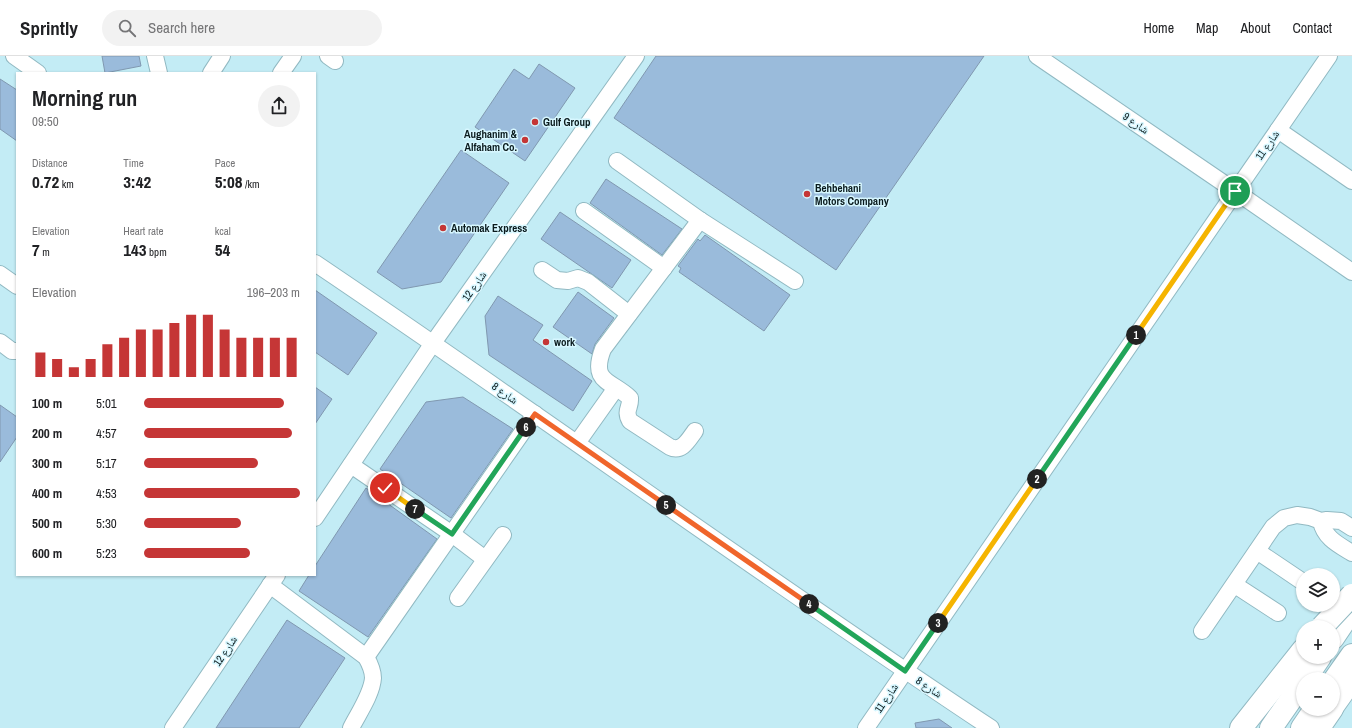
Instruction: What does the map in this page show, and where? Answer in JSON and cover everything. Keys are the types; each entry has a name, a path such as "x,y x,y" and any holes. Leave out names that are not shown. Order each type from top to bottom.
{"highway":[{"path":"1329,620 1352,595"},
{"path":"1340,628 1352,610"},
{"path":"1340,672 1352,655"},
{"path":"1242,728 1296,659"},
{"path":"1271,728 1296,692"},
{"path":"1302,728 1310,716"}],"main road":[{"path":"1328,620 1352,585"},
{"path":"1254,728 1298,664"},
{"path":"1340,698 1352,680"},
{"path":"1320,728 1328,716"}],"street":[{"path":"14,56 37,72"},
{"path":"155,56 158,72"},
{"path":"212,72 222,56"},
{"path":"282,72 293,56"},
{"name":"شارع 12","path":"316,517 434,343 636,56"},
{"name":"شارع 9","path":"1037,56 1352,272"},
{"name":"شارع 11","path":"866,728 1329,56"},
{"path":"1278,130 1352,181"},
{"path":"617,161 700,220 795,281"},
{"path":"584,211 664,268"},
{"path":"695,431 684,446 674,449 670,447 630,421 627,416 627,411 631,403 630,398 601,377 598,368 603,349 700,220"},
{"name":"شارع 8","path":"316,264 434,343 905,671 991,728"},
{"path":"542,270 557,280 568,281 578,278 588,282 629,314"},
{"path":"0,274 16,285"},
{"path":"0,342 12,351 16,351"},
{"path":"577,443 616,388"},
{"path":"366,657 535,414"},
{"path":"351,465 452,534 485,559"},
{"path":"1202,631 1273,527 1284,518 1303,515 1321,521 1341,521 1352,528"},
{"path":"1321,521 1324,531 1330,538 1352,553"},
{"path":"458,598 503,535"},
{"path":"1257,551 1296,577"},
{"path":"273,580 366,657 371,666 373,678 370,692 351,728"},
{"name":"شارع 12","path":"173,728 273,580"},
{"path":"1234,585 1278,613"}],"building":[{"path":"102,56 139,56 141,66 105,72"},
{"name":"Behbehani Motors Company","path":"656,56 984,56 836,270 614,118"},
{"path":"539,64 575,88 525,161 475,127 514,69 529,79"},
{"path":"0,79 16,89 16,140 0,129"},
{"name":"Automak Express","path":"461,150 509,183 441,282 402,289 377,272"},
{"path":"606,179 682,229 662,255 590,203"},
{"path":"560,212 631,260 612,288 541,239"},
{"path":"705,235 790,295 764,331 679,272 681,268 678,266 698,239 700,241"},
{"path":"316,291 377,333 348,375 316,353"},
{"path":"578,292 614,318 595,344 592,354 553,327"},
{"path":"498,296 543,325 533,340 592,381 573,411 489,355 485,316"},
{"path":"316,388 332,399 316,423"},
{"path":"463,397 513,429 451,518 380,469 426,402"},
{"path":"0,405 16,416 16,438 0,462"},
{"path":"366,488 437,539 368,637 299,591 308,576 316,576 316,564"},
{"path":"287,620 345,658 299,728 216,728"},
{"path":"939,719 952,728 916,728 915,723"}],"place":[{"name":"Gulf Group","path":"535,122"},
{"name":"Aughanim & Alfaham Co.","path":"525,140"},
{"name":"Behbehani Motors Company","path":"807,194"},
{"name":"Automak Express","path":"443,228"},
{"name":"work","path":"546,342"}],"route":[{"path":"385,488 452,534 535,414 905,671 1235,191"}]}
